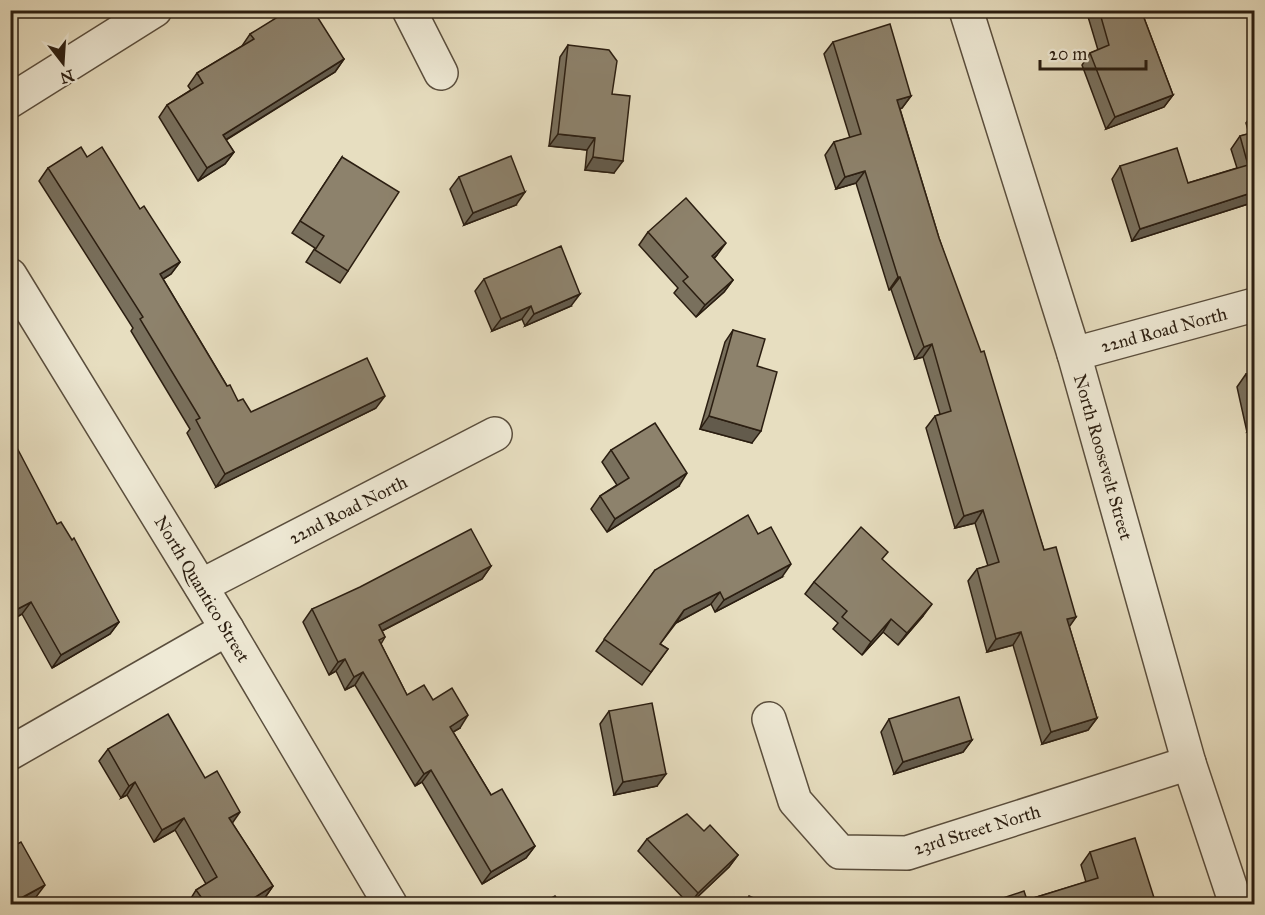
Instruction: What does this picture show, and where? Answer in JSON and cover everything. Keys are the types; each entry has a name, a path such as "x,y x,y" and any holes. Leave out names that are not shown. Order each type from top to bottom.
{"street":[{"path":"10,101 155,10"},
{"path":"409,10 441,73"},
{"name":"North Roosevelt Street","path":"966,10 1074,354 1189,763 1236,904"},
{"name":"North Quantico Street","path":"10,275 227,629 390,904"},
{"name":"22nd Road North","path":"1074,354 1254,306"},
{"name":"22nd Road North","path":"201,586 495,434"},
{"path":"10,753 227,629"},
{"name":"23rd Street North","path":"769,719 795,801 840,852 908,853 1189,763"}],"building":[{"path":"295,10 313,10 344,59 223,135 234,152 207,168 167,105 203,83 197,73 254,39 250,34 284,13 286,16"},
{"path":"1099,10 1141,10 1173,95 1115,117 1090,53 1109,45"},
{"path":"890,24 911,96 897,100 939,238 981,352 984,351 1044,550 1056,547 1076,617 1067,619 1097,718 1051,732 1021,632 996,639 977,569 999,562 983,510 964,516 935,416 951,411 932,344 924,347 900,277 898,277 865,171 845,177 834,142 861,134 833,42"},
{"path":"568,45 609,50 617,61 612,94 630,96 623,161 593,157 595,138 558,134"},
{"path":"1254,132 1254,192 1140,229 1120,166 1177,148 1188,183 1248,165 1240,136"},
{"path":"81,147 87,157 102,147 140,209 144,206 180,262 160,274 227,386 230,385 238,401 243,399 251,412 367,358 385,396 225,474 196,420 200,418 140,319 143,317 48,168"},
{"path":"511,156 525,192 473,213 459,177"},
{"path":"342,157 399,192 348,271 315,250 324,236 300,221"},
{"path":"686,198 726,243 712,256 733,280 705,305 683,281 688,277 648,232"},
{"path":"561,246 580,294 534,314 531,306 501,319 484,279"},
{"path":"733,330 765,339 757,366 777,372 761,431 709,416"},
{"path":"1254,372 1254,415 1246,374"},
{"path":"655,423 687,473 615,519 600,496 629,478 611,450"},
{"path":"15,444 57,524 61,522 72,540 74,538 119,622 61,655 31,602 10,613 10,447"},
{"path":"748,515 758,534 771,527 791,564 724,600 720,592 684,610 660,644 668,649 651,672 604,639 655,570"},
{"path":"861,527 888,552 882,559 932,604 907,633 891,619 871,642 842,617 847,611 814,582"},
{"path":"471,529 491,566 379,625 385,637 379,640 407,695 424,685 433,700 452,688 468,715 450,727 491,795 502,789 535,846 491,872 431,770 424,774 363,672 354,677 345,659 338,662 312,609 360,587"},
{"path":"959,697 972,740 903,762 889,719"},
{"path":"652,703 666,774 623,782 609,711"},
{"path":"168,714 205,778 217,771 240,812 229,818 273,886 244,904 206,904 196,890 217,877 184,818 162,830 135,782 129,786 108,749"},
{"path":"687,814 704,831 710,825 738,855 698,893 647,839"},
{"path":"1135,838 1156,904 985,904 1024,891 1027,900 1098,878 1090,852"},
{"path":"21,842 45,885 10,904 10,848"},
{"path":"555,896 561,904 541,904"},
{"path":"749,896 767,904 745,904"}]}
